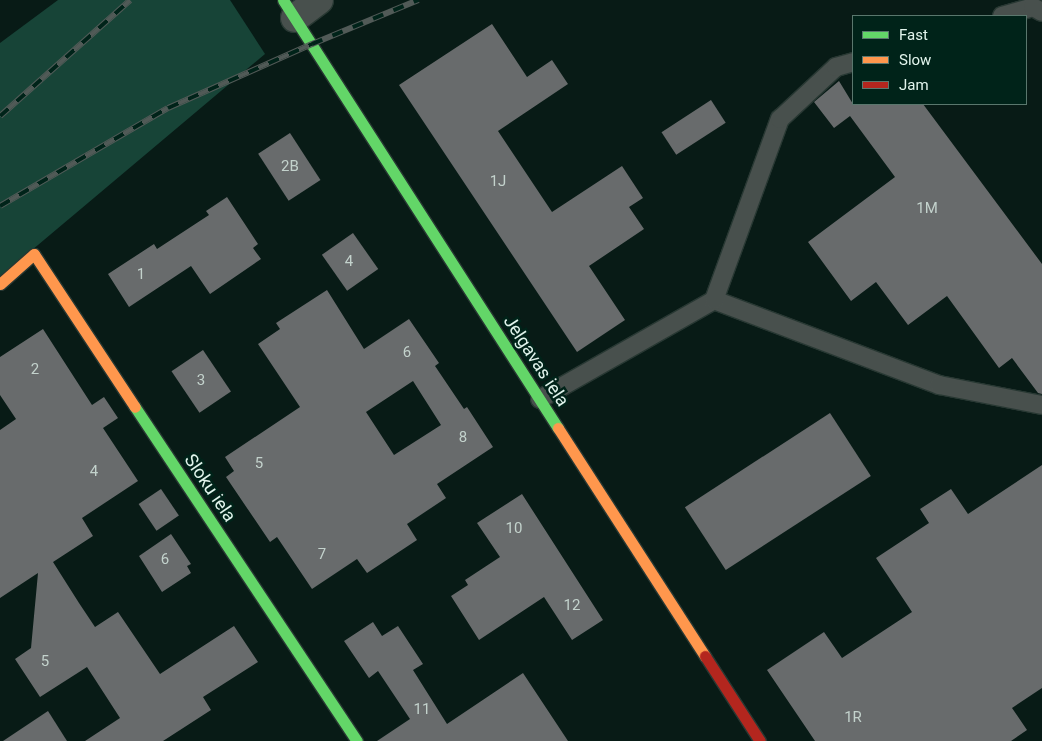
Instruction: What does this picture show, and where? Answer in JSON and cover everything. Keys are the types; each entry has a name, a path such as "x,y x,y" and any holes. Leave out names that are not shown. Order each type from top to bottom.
{"street":[{"path":"289,9 319,0"},
{"name":"Jelgavas iela","path":"289,9 760,741"},
{"name":"Sloku iela","path":"0,284 34,254 357,741"}],"lane":[{"path":"1005,15 1033,7 1042,12"},
{"path":"540,399 714,300 780,119 836,67 852,62"},
{"path":"714,300 939,385 1042,406"}],"green space":[{"path":"58,0 230,0 265,54 0,277 0,43"}],"building":[{"path":"492,24 527,77 552,60 568,84 498,131 552,212 622,166 643,198 629,207 644,229 589,266 625,320 577,352 399,85"},
{"path":"839,81 852,105 924,105 1042,264 1042,394 1038,393 1012,358 999,368 947,296 908,325 876,282 851,301 808,242 895,177 850,116 834,128 814,102"},
{"path":"711,100 726,123 676,155 662,132"},
{"path":"290,133 320,180 289,201 258,154"},
{"path":"227,197 258,244 253,248 261,259 210,294 191,266 129,307 108,274 154,244 157,249 209,215 206,211"},
{"path":"353,233 378,269 347,291 322,255"},
{"path":"327,290 364,349 409,319 439,363 435,366 464,409 467,407 493,447 437,484 446,498 407,524 417,540 367,573 357,559 312,589 277,537 270,542 226,477 234,471 225,457 300,407 258,344 280,329 276,323","holes":["413,381 441,425 394,455 366,412"]},
{"path":"43,329 92,405 104,397 118,418 103,428 138,481 82,518 93,536 53,562 79,603 95,627 118,612 160,674 234,626 258,662 203,697 211,710 163,741 85,741 120,718 87,667 40,697 15,659 31,648 38,573 0,598 0,430 16,419 0,395 0,357"},
{"path":"203,350 231,391 199,413 171,371"},
{"path":"830,413 871,476 726,570 685,507"},
{"path":"1042,465 1042,688 1012,708 1027,730 1011,741 815,741 767,670 824,632 842,658 912,612 876,558 929,523 920,509 951,489 968,514"},
{"path":"161,489 179,516 157,531 139,504"},
{"path":"522,494 603,620 572,640 544,597 479,640 451,596 468,585 465,580 500,557 477,523"},
{"path":"171,534 191,564 187,566 191,573 162,592 139,556"},
{"path":"373,622 382,636 398,626 423,664 413,670 447,724 523,673 568,741 377,741 410,719 378,671 369,678 344,641"},
{"path":"48,711 67,741 3,741"}],"railway":[{"path":"0,116 130,0"},
{"path":"0,206 168,108 312,44 418,0"}],"traffic: fast":[{"path":"283,0 558,428"},
{"path":"135,407 357,741"}],"traffic: slow":[{"path":"0,284 34,254 135,407"},
{"path":"558,428 705,656"}],"traffic: jam":[{"path":"705,656 760,741"}]}
